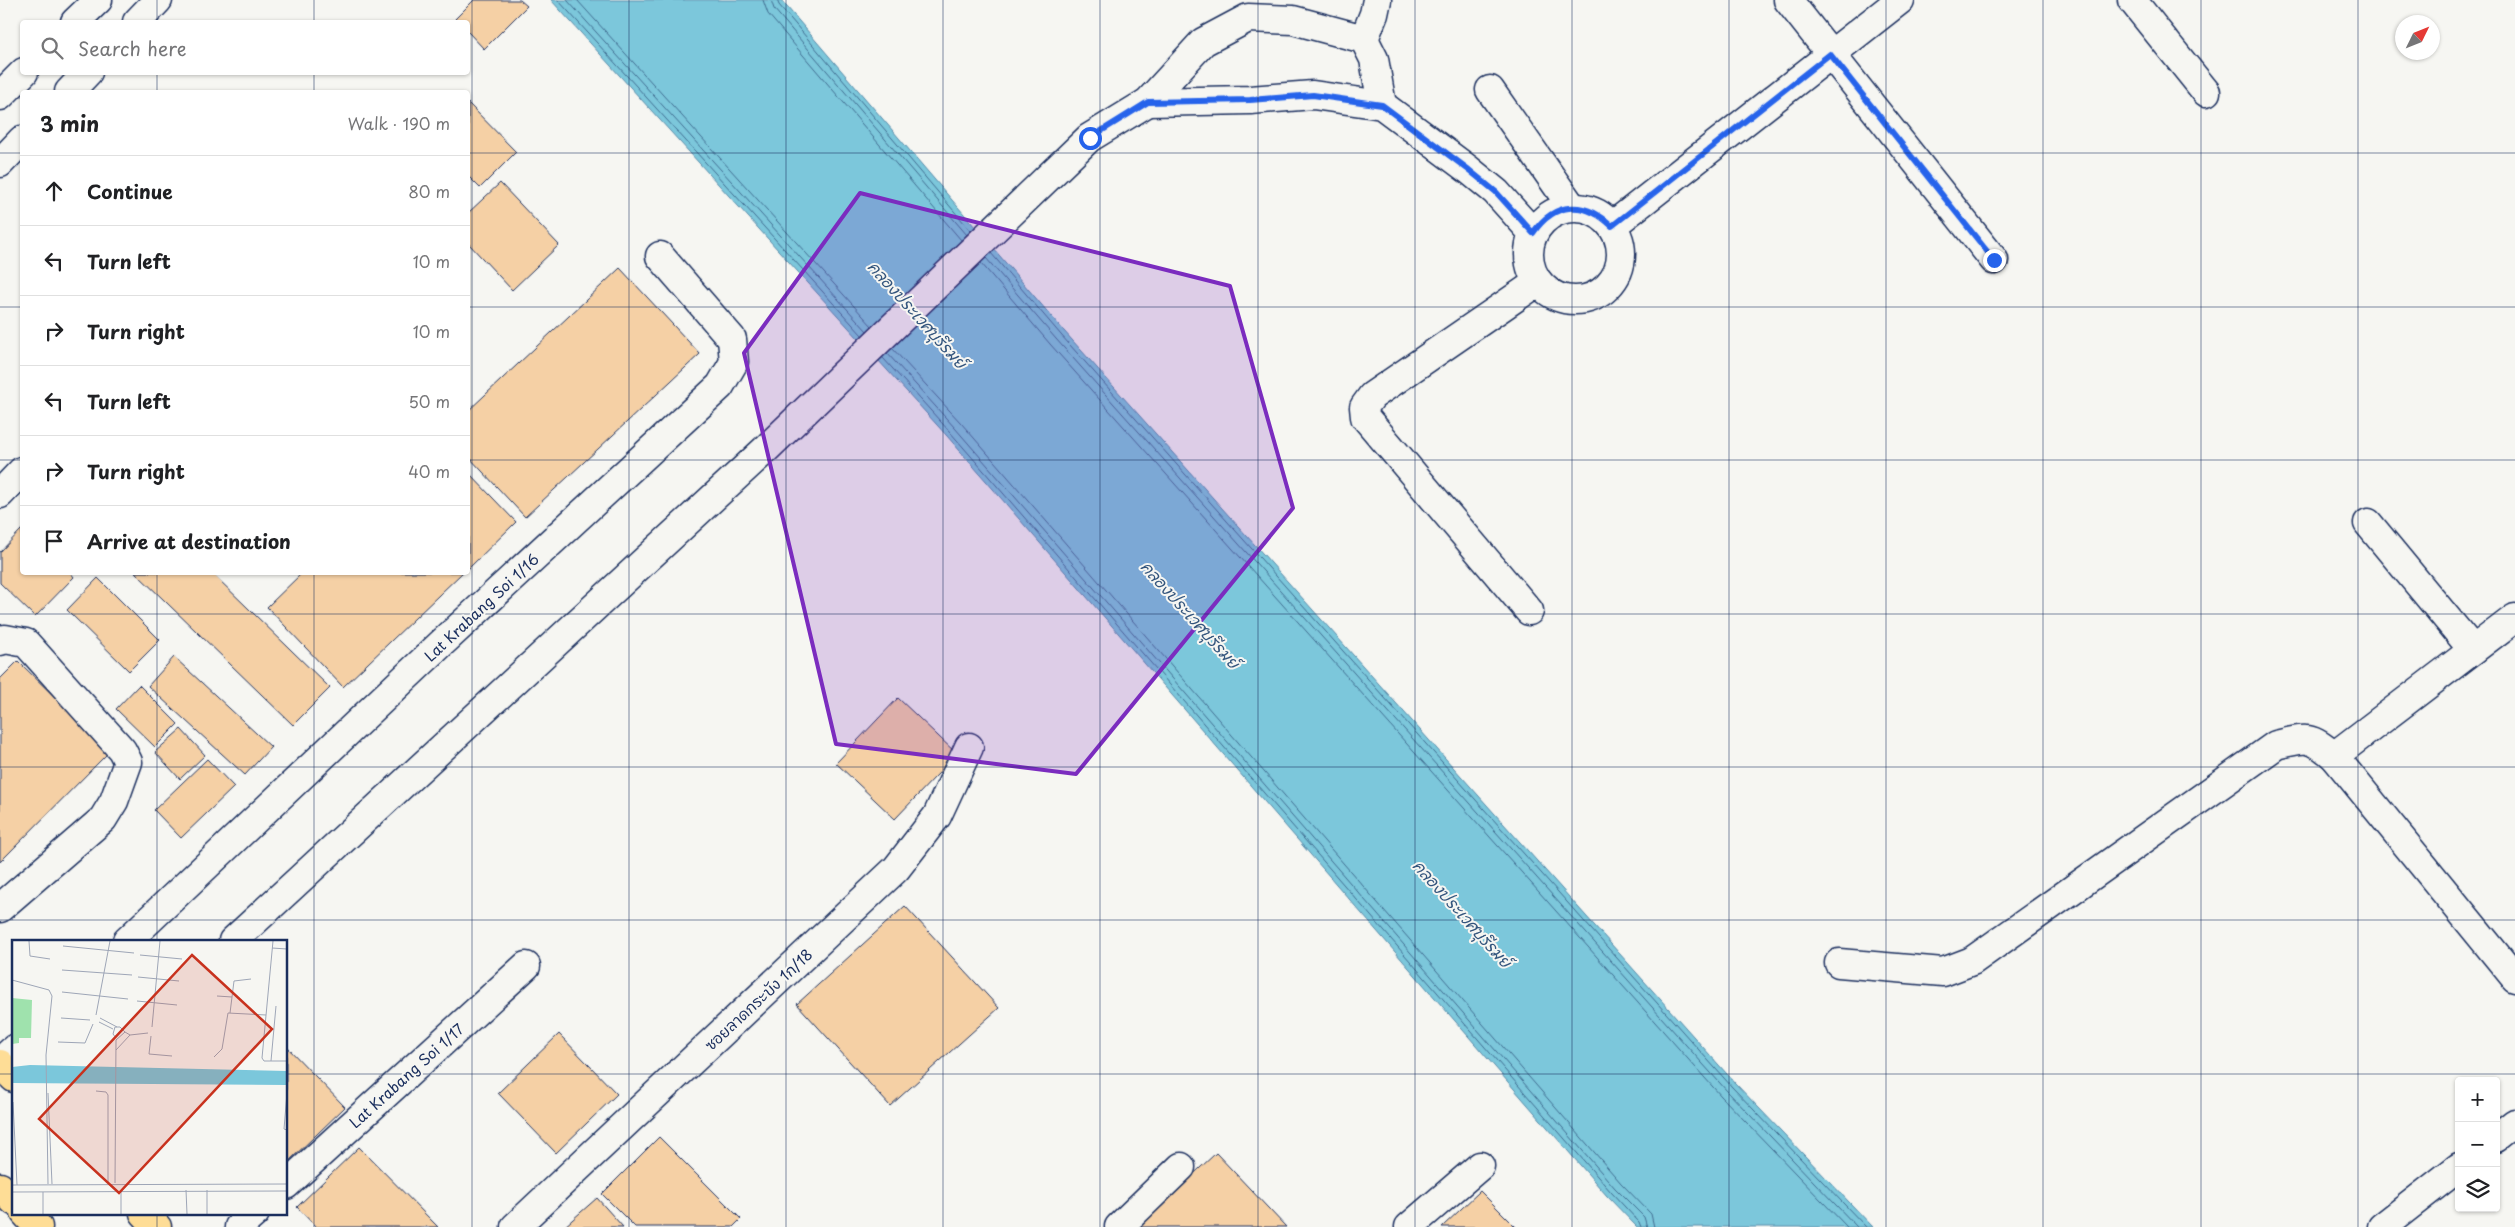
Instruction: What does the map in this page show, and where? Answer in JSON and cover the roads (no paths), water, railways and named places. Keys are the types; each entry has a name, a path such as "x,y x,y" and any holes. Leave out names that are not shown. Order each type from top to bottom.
{"main road":[{"path":"0,1063 12,1076"},
{"path":"0,1187 12,1200"},
{"path":"145,1214 157,1227"}],"street":[{"path":"77,20 98,0"},
{"path":"139,20 158,0"},
{"path":"1377,0 1374,14 1364,39 1374,59 1382,105"},
{"path":"1788,0 1994,260"},
{"path":"1612,226 1900,0"},
{"path":"2132,0 2206,92"},
{"path":"234,940 767,448 1090,138 1148,102 1203,42 1248,9 1364,39"},
{"path":"0,96 21,75"},
{"path":"71,90 85,75"},
{"path":"1490,90 1572,207"},
{"path":"1148,102 1250,100 1313,95 1382,105 1489,187 1533,233"},
{"path":"0,163 20,142"},
{"path":"1572,207 1587,209 1601,216 1612,226 1618,237 1620,262 1617,273 1609,285 1599,293 1586,298 1572,300 1548,291 1538,282 1532,271 1529,258 1533,233 1550,215 1572,207"},
{"name":"Lat Krabang Soi 1/16","path":"128,940 443,642 720,386 734,362 732,339 660,256"},
{"path":"1529,611 1365,417 1364,407 1372,396 1538,282"},
{"path":"0,494 20,473"},
{"path":"2368,523 2473,650"},
{"path":"2334,756 2515,618"},
{"path":"0,641 5,639 26,643 122,750 128,762 114,801 102,819 0,908"},
{"path":"1839,963 1943,972 1972,961 2276,745 2297,740 2316,741 2334,756 2515,978"},
{"name":"ซอยลาดกระบัง 1ก/18","path":"515,1227 896,869 937,816 969,747"},
{"name":"Lat Krabang Soi 1/17","path":"288,1182 526,966"},
{"path":"0,1063 12,1051"},
{"path":"2500,1135 2515,1123"},
{"path":"1409,1227 1480,1166"},
{"path":"1119,1227 1182,1167"},
{"path":"2382,1227 2455,1170"},
{"path":"240,1227 254,1214"}],"water":[{"name":"คลองประเวศบุรีรมย์","path":"551,0 781,0 1064,331 1735,1083 1873,1227 1637,1227 1607,1196 947,436"}]}
